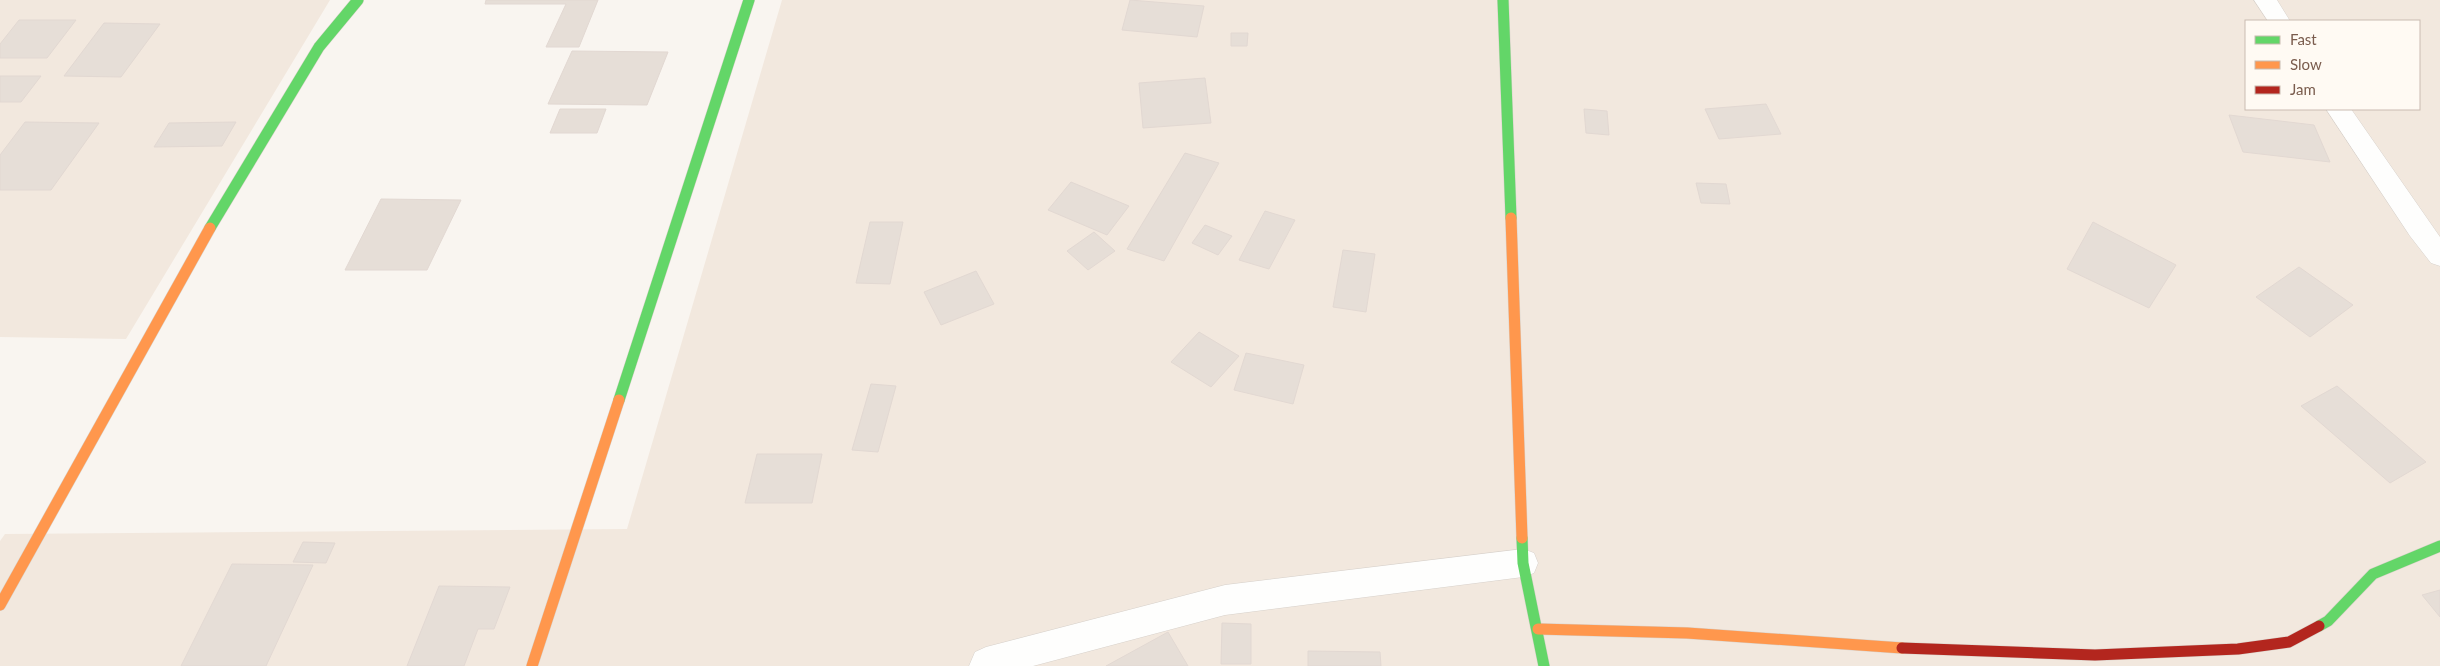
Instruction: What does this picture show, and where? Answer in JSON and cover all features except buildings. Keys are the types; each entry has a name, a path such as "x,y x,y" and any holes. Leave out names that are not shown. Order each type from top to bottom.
{"street":[{"path":"0,604 198,249 319,47 358,0"},
{"path":"532,666 749,0"},
{"path":"1503,0 1523,563 1538,629 1544,666"},
{"path":"2265,0 2278,20"},
{"path":"2339,110 2419,229 2440,256"},
{"path":"1538,629 1687,633 1901,648 2095,656 2238,649 2289,642 2328,621 2373,574 2440,546"},
{"path":"985,666 986,663 1225,600 1523,563"}],"shaded area":[{"path":"0,0 330,0 126,339 0,337"},
{"path":"782,0 2440,0 2440,666 0,666 0,541 5,534 627,529"}],"traffic: fast":[{"path":"210,228 319,47 358,0"},
{"path":"619,400 749,0"},
{"path":"1503,0 1511,218"},
{"path":"1522,538 1523,563 1544,666"},
{"path":"2319,626 2328,621 2373,574 2440,546"}],"traffic: slow":[{"path":"1511,218 1522,538"},
{"path":"0,605 210,228"},
{"path":"532,666 619,400"},
{"path":"1538,629 1687,633 1902,648"}],"traffic: jam":[{"path":"1902,648 2095,655 2238,649 2289,642 2319,626"}]}
